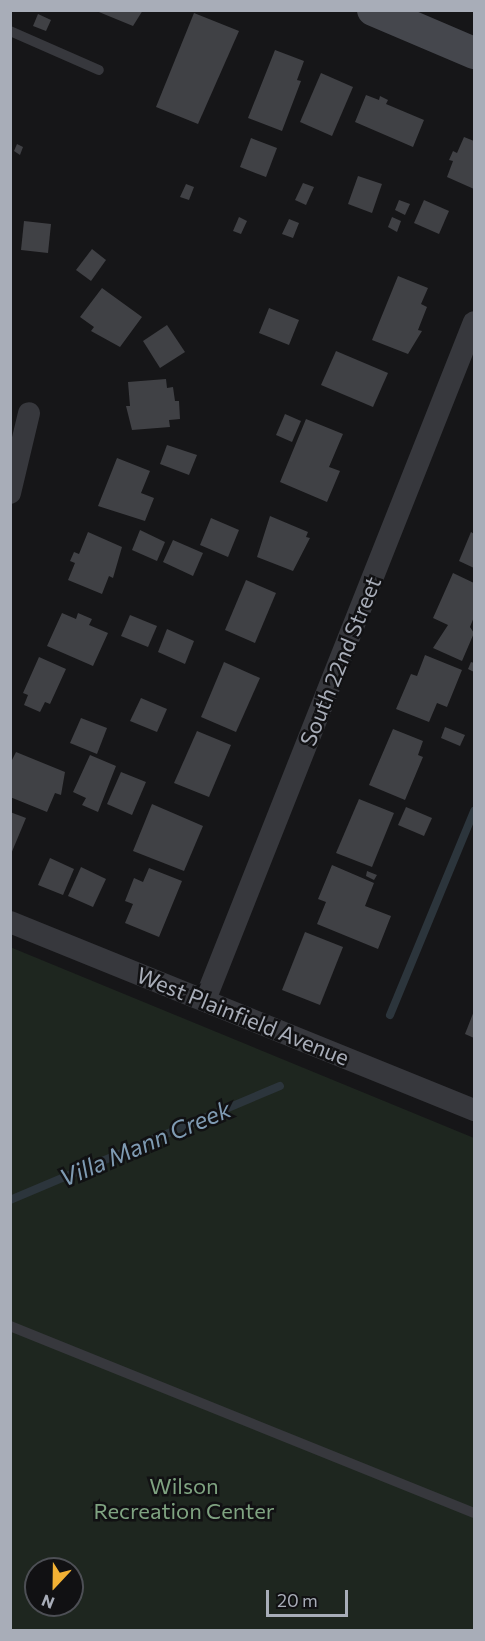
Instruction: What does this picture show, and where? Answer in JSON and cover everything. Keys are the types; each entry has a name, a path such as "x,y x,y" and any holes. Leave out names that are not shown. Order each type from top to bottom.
{"street":[{"path":"372,10 474,53"},
{"name":"South 22nd Street","path":"205,1000 474,322"},
{"path":"10,494 29,413"},
{"name":"West Plainfield Avenue","path":"10,922 474,1110"}],"lane":[{"path":"10,31 99,70"},
{"path":"10,1326 474,1513"}],"green space":[{"name":"Wilson Recreation Center","path":"10,947 474,1138 474,1630 11,1630"}],"building":[{"path":"94,10 143,10 133,26"},
{"path":"194,13 239,31 198,124 156,107"},
{"path":"38,14 51,20 46,31 33,26"},
{"path":"275,50 304,61 297,80 301,81 282,131 248,118"},
{"path":"321,73 353,87 332,136 300,122"},
{"path":"366,95 379,100 380,96 388,100 386,104 424,120 413,147 355,122"},
{"path":"464,137 474,141 474,189 447,177 453,161 449,160 453,151 457,153"},
{"path":"251,138 277,148 266,177 240,167"},
{"path":"17,144 23,147 20,155 14,151"},
{"path":"358,176 382,184 372,213 348,204"},
{"path":"303,183 314,187 306,205 295,200"},
{"path":"186,184 194,187 189,200 180,197"},
{"path":"399,200 410,204 405,215 395,210"},
{"path":"424,200 449,211 439,234 414,223"},
{"path":"239,217 247,221 241,234 233,231"},
{"path":"392,217 401,221 397,232 388,227"},
{"path":"289,219 299,223 293,238 282,234"},
{"path":"24,221 51,224 48,253 21,250"},
{"path":"92,249 106,260 91,281 76,270"},
{"path":"398,276 428,288 421,304 427,307 418,330 422,331 408,354 372,340"},
{"path":"102,288 142,317 120,347 91,331 94,327 80,317"},
{"path":"269,308 299,320 289,345 259,333"},
{"path":"167,325 185,352 160,368 143,341"},
{"path":"336,351 388,373 373,407 321,385"},
{"path":"166,379 167,388 173,387 175,401 179,401 180,419 169,420 170,427 132,430 126,406 130,406 128,382"},
{"path":"285,414 301,421 292,442 276,435"},
{"path":"306,419 343,434 329,467 340,471 327,502 280,482"},
{"path":"167,445 197,455 189,475 160,464"},
{"path":"117,458 150,471 141,493 154,498 145,521 98,506"},
{"path":"270,516 308,532 306,537 310,538 293,571 257,557"},
{"path":"211,518 239,530 228,557 200,545"},
{"path":"140,530 165,542 157,561 132,550"},
{"path":"88,532 122,547 113,578 109,576 102,594 68,580 75,563 70,561 74,552 79,554"},
{"path":"471,532 474,534 474,568 459,561"},
{"path":"173,540 203,553 193,576 163,562"},
{"path":"453,573 474,583 474,617 470,627 474,633 462,661 433,648 448,625 433,618"},
{"path":"246,580 276,593 255,643 225,630"},
{"path":"62,613 76,619 78,613 92,619 89,625 108,633 93,666 47,646"},
{"path":"130,615 157,626 148,647 121,636"},
{"path":"167,629 194,641 185,664 158,652"},
{"path":"425,655 462,670 447,707 437,703 429,722 396,709 411,674 417,676"},
{"path":"39,657 66,669 50,704 45,702 40,712 24,705 28,695 23,693"},
{"path":"224,662 260,678 236,732 201,717"},
{"path":"471,662 474,663 474,672 468,669"},
{"path":"141,698 167,709 157,732 130,721"},
{"path":"81,718 107,728 97,754 70,743"},
{"path":"445,727 465,735 460,746 441,738"},
{"path":"393,729 423,741 418,755 423,757 405,800 369,785"},
{"path":"197,731 231,745 209,797 174,783"},
{"path":"16,752 65,772 61,795 55,793 47,812 10,797 10,764"},
{"path":"90,755 116,766 98,812 82,805 86,798 73,792"},
{"path":"121,772 146,782 132,815 107,804"},
{"path":"359,799 394,813 372,867 336,853"},
{"path":"152,804 203,826 184,871 133,851"},
{"path":"406,807 432,818 424,836 398,825"},
{"path":"10,812 26,818 11,854 10,854"},
{"path":"50,858 74,869 63,895 38,885"},
{"path":"332,865 374,883 365,906 391,916 378,949 317,924 326,902 318,899"},
{"path":"81,867 106,879 93,907 68,896"},
{"path":"149,868 182,881 159,937 125,923 133,904 125,901 134,878 143,882"},
{"path":"367,871 377,875 374,880 366,876"},
{"path":"305,932 343,947 320,1005 282,990"},
{"path":"474,1011 474,1038 465,1034"}],"waterway":[{"name":"Villa Mann Creek","path":"390,1015 474,811"},
{"name":"Villa Mann Creek","path":"10,1200 280,1086"}]}
